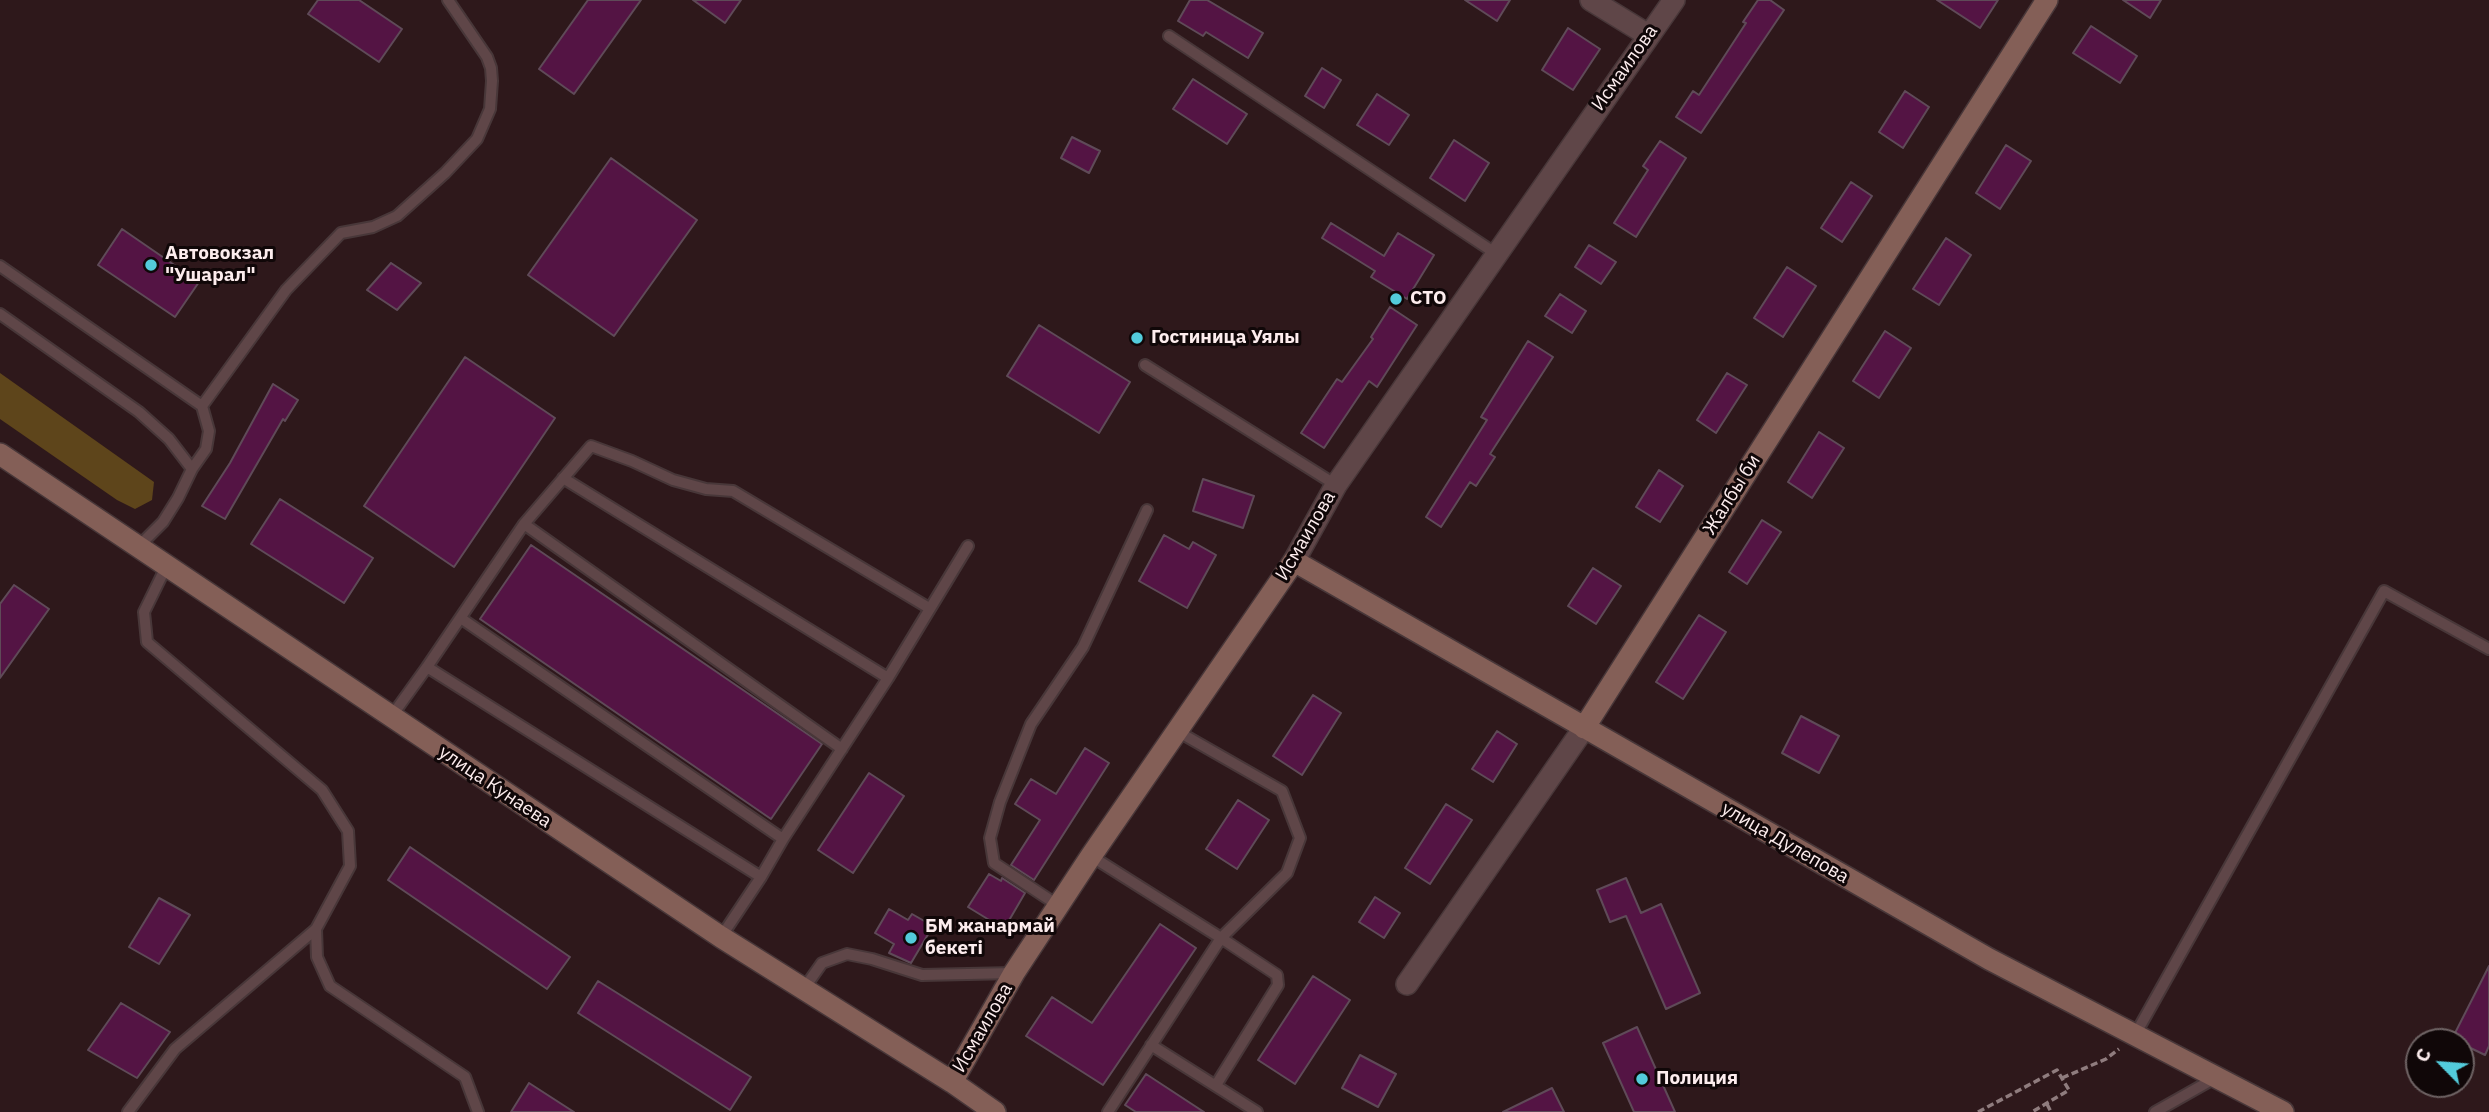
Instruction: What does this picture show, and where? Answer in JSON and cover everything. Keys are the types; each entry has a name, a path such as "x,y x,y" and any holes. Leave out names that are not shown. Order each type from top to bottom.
{"street":[{"path":"1591,0 1648,35"},
{"name":"Исмаилова","path":"952,1082 1014,973 1294,561 1336,485 1674,0"},
{"name":"Жалбы би","path":"1407,984 1584,728 2047,0"},
{"name":"улица Кунаева","path":"0,454 721,937 952,1082 995,1112"},
{"name":"улица Дулепова","path":"1294,561 1989,959 2283,1112"}],"lane":[{"path":"202,406 286,290 341,233 373,227 397,216 445,173 477,139 490,109 491,68 487,57 448,0"},
{"path":"1169,36 1498,255"},
{"path":"0,266 202,406 209,431 205,449 163,522 138,548"},
{"path":"0,314 139,412 169,439 192,469"},
{"path":"1145,365 1336,485"},
{"path":"391,717 524,524 591,446 673,480 706,489 733,491 929,608"},
{"path":"563,478 888,678"},
{"path":"1059,906 994,863 990,838 1000,802 1031,724 1083,647 1147,510"},
{"path":"524,524 842,749"},
{"path":"721,937 888,678 968,546"},
{"path":"128,1112 175,1049 316,929 350,866 348,831 322,790 147,642 144,612 166,567"},
{"path":"2135,1035 2384,591 2489,649"},
{"path":"461,619 783,839"},
{"path":"427,667 761,877"},
{"path":"1108,1112 1221,938 1287,873 1300,838 1282,791 1177,730"},
{"path":"1091,856 1194,919 1277,975 1278,985 1216,1085"},
{"path":"316,929 317,957 330,986 465,1077 478,1112"},
{"path":"803,990 822,963 847,954 922,975 1014,973"},
{"path":"1152,1045 1257,1112"},
{"path":"2155,1112 2217,1077"}],"path":[{"path":"2062,1078 2106,1059 2135,1035"},
{"path":"1978,1112 2057,1070 2069,1090 2032,1112"},
{"path":"2047,1104 2051,1112"}],"shaded area":[{"path":"0,373 154,482 152,500 135,509 117,500 0,419"}],"building":[{"path":"318,0 359,0 402,29 379,62 308,14"},
{"path":"588,0 641,0 574,94 539,69"},
{"path":"693,0 741,0 725,23"},
{"path":"1190,0 1207,0 1263,33 1248,58 1206,32 1203,36 1178,21"},
{"path":"1465,0 1510,0 1497,21"},
{"path":"1758,0 1770,0 1784,10 1701,133 1676,117 1693,91 1699,95"},
{"path":"1937,0 1998,0 1980,28"},
{"path":"2123,0 2161,0 2150,18"},
{"path":"2091,26 2137,56 2120,83 2073,53"},
{"path":"1568,28 1600,49 1573,90 1542,70"},
{"path":"1322,68 1341,80 1324,108 1305,96"},
{"path":"1193,79 1247,114 1227,144 1173,109"},
{"path":"1905,91 1929,107 1903,148 1879,132"},
{"path":"1377,94 1409,115 1389,145 1357,125"},
{"path":"1072,137 1100,151 1089,173 1061,158"},
{"path":"1454,140 1489,163 1465,201 1430,178"},
{"path":"1660,141 1686,158 1636,237 1614,223 1648,170 1643,166"},
{"path":"2006,145 2031,161 2000,209 1976,193"},
{"path":"611,158 697,220 614,336 528,275"},
{"path":"1851,182 1872,196 1842,242 1821,228"},
{"path":"1331,223 1384,256 1398,233 1434,255 1407,299 1371,277 1375,271 1322,238"},
{"path":"122,229 199,282 175,317 98,265"},
{"path":"1946,238 1971,255 1939,305 1913,289"},
{"path":"1589,245 1616,262 1601,284 1575,267"},
{"path":"391,263 421,283 397,310 367,290"},
{"path":"1787,267 1816,286 1783,337 1754,318"},
{"path":"1560,294 1586,311 1572,333 1545,316"},
{"path":"1390,307 1417,325 1377,387 1369,381 1324,448 1301,433 1337,379 1342,382 1373,339 1371,337"},
{"path":"1039,325 1130,382 1099,433 1007,376"},
{"path":"1885,331 1911,348 1879,398 1853,381"},
{"path":"1528,341 1553,357 1490,454 1495,457 1476,486 1470,482 1441,527 1426,517 1487,420 1481,417"},
{"path":"465,357 555,418 454,567 364,506"},
{"path":"1727,373 1747,385 1716,433 1697,420"},
{"path":"273,384 298,400 285,421 283,419 225,519 202,506 230,463"},
{"path":"1819,432 1844,448 1812,498 1788,482"},
{"path":"1659,470 1683,486 1660,522 1636,507"},
{"path":"1203,479 1254,496 1243,528 1193,511"},
{"path":"280,499 373,558 344,603 251,544"},
{"path":"1762,520 1781,532 1747,584 1729,572"},
{"path":"1164,535 1189,549 1193,542 1216,555 1187,608 1139,581"},
{"path":"531,545 822,744 771,819 480,619"},
{"path":"1593,568 1621,586 1596,624 1568,606"},
{"path":"14,585 49,609 0,678 0,604"},
{"path":"1699,615 1726,632 1683,699 1656,682"},
{"path":"1313,695 1341,713 1302,775 1273,756"},
{"path":"1801,716 1839,736 1819,773 1782,753"},
{"path":"1497,731 1517,744 1493,782 1472,769"},
{"path":"1085,748 1109,763 1034,880 1011,865 1040,820 1015,804 1031,779 1056,794"},
{"path":"869,773 904,796 853,873 818,850"},
{"path":"1238,800 1269,820 1237,869 1206,849"},
{"path":"1446,804 1472,820 1430,884 1405,868"},
{"path":"410,847 570,957 547,989 388,880"},
{"path":"989,874 1001,881 1002,878 1025,893 1004,929 968,907"},
{"path":"1626,878 1641,913 1661,904 1700,993 1666,1009 1626,916 1610,922 1597,890"},
{"path":"1375,897 1400,913 1384,938 1359,922"},
{"path":"159,898 190,915 159,964 129,947"},
{"path":"889,909 908,920 912,914 933,926 911,963 889,953 894,944 875,933"},
{"path":"1160,924 1196,948 1103,1085 1026,1036 1052,997 1092,1023"},
{"path":"2489,966 2489,1046 2485,1055 2475,1050 2475,1028 2458,1028"},
{"path":"1313,976 1350,1000 1295,1084 1258,1060"},
{"path":"598,981 751,1077 730,1110 578,1013"},
{"path":"121,1003 170,1032 137,1078 88,1050"},
{"path":"1637,1027 1675,1112 1634,1112 1603,1043"},
{"path":"1360,1055 1396,1074 1378,1107 1342,1088"},
{"path":"1146,1074 1204,1112 1136,1112 1125,1105"},
{"path":"529,1083 574,1112 511,1112"},
{"path":"1552,1088 1564,1112 1503,1112"}],"place":[{"name":"Автовокзал \"Ушарал\"","path":"151,265"},
{"name":"СТО","path":"1396,299"},
{"name":"Гостиница Уялы","path":"1137,338"},
{"name":"БМ жанармай бекеті","path":"911,938"},
{"name":"Полиция","path":"1642,1079"}]}
